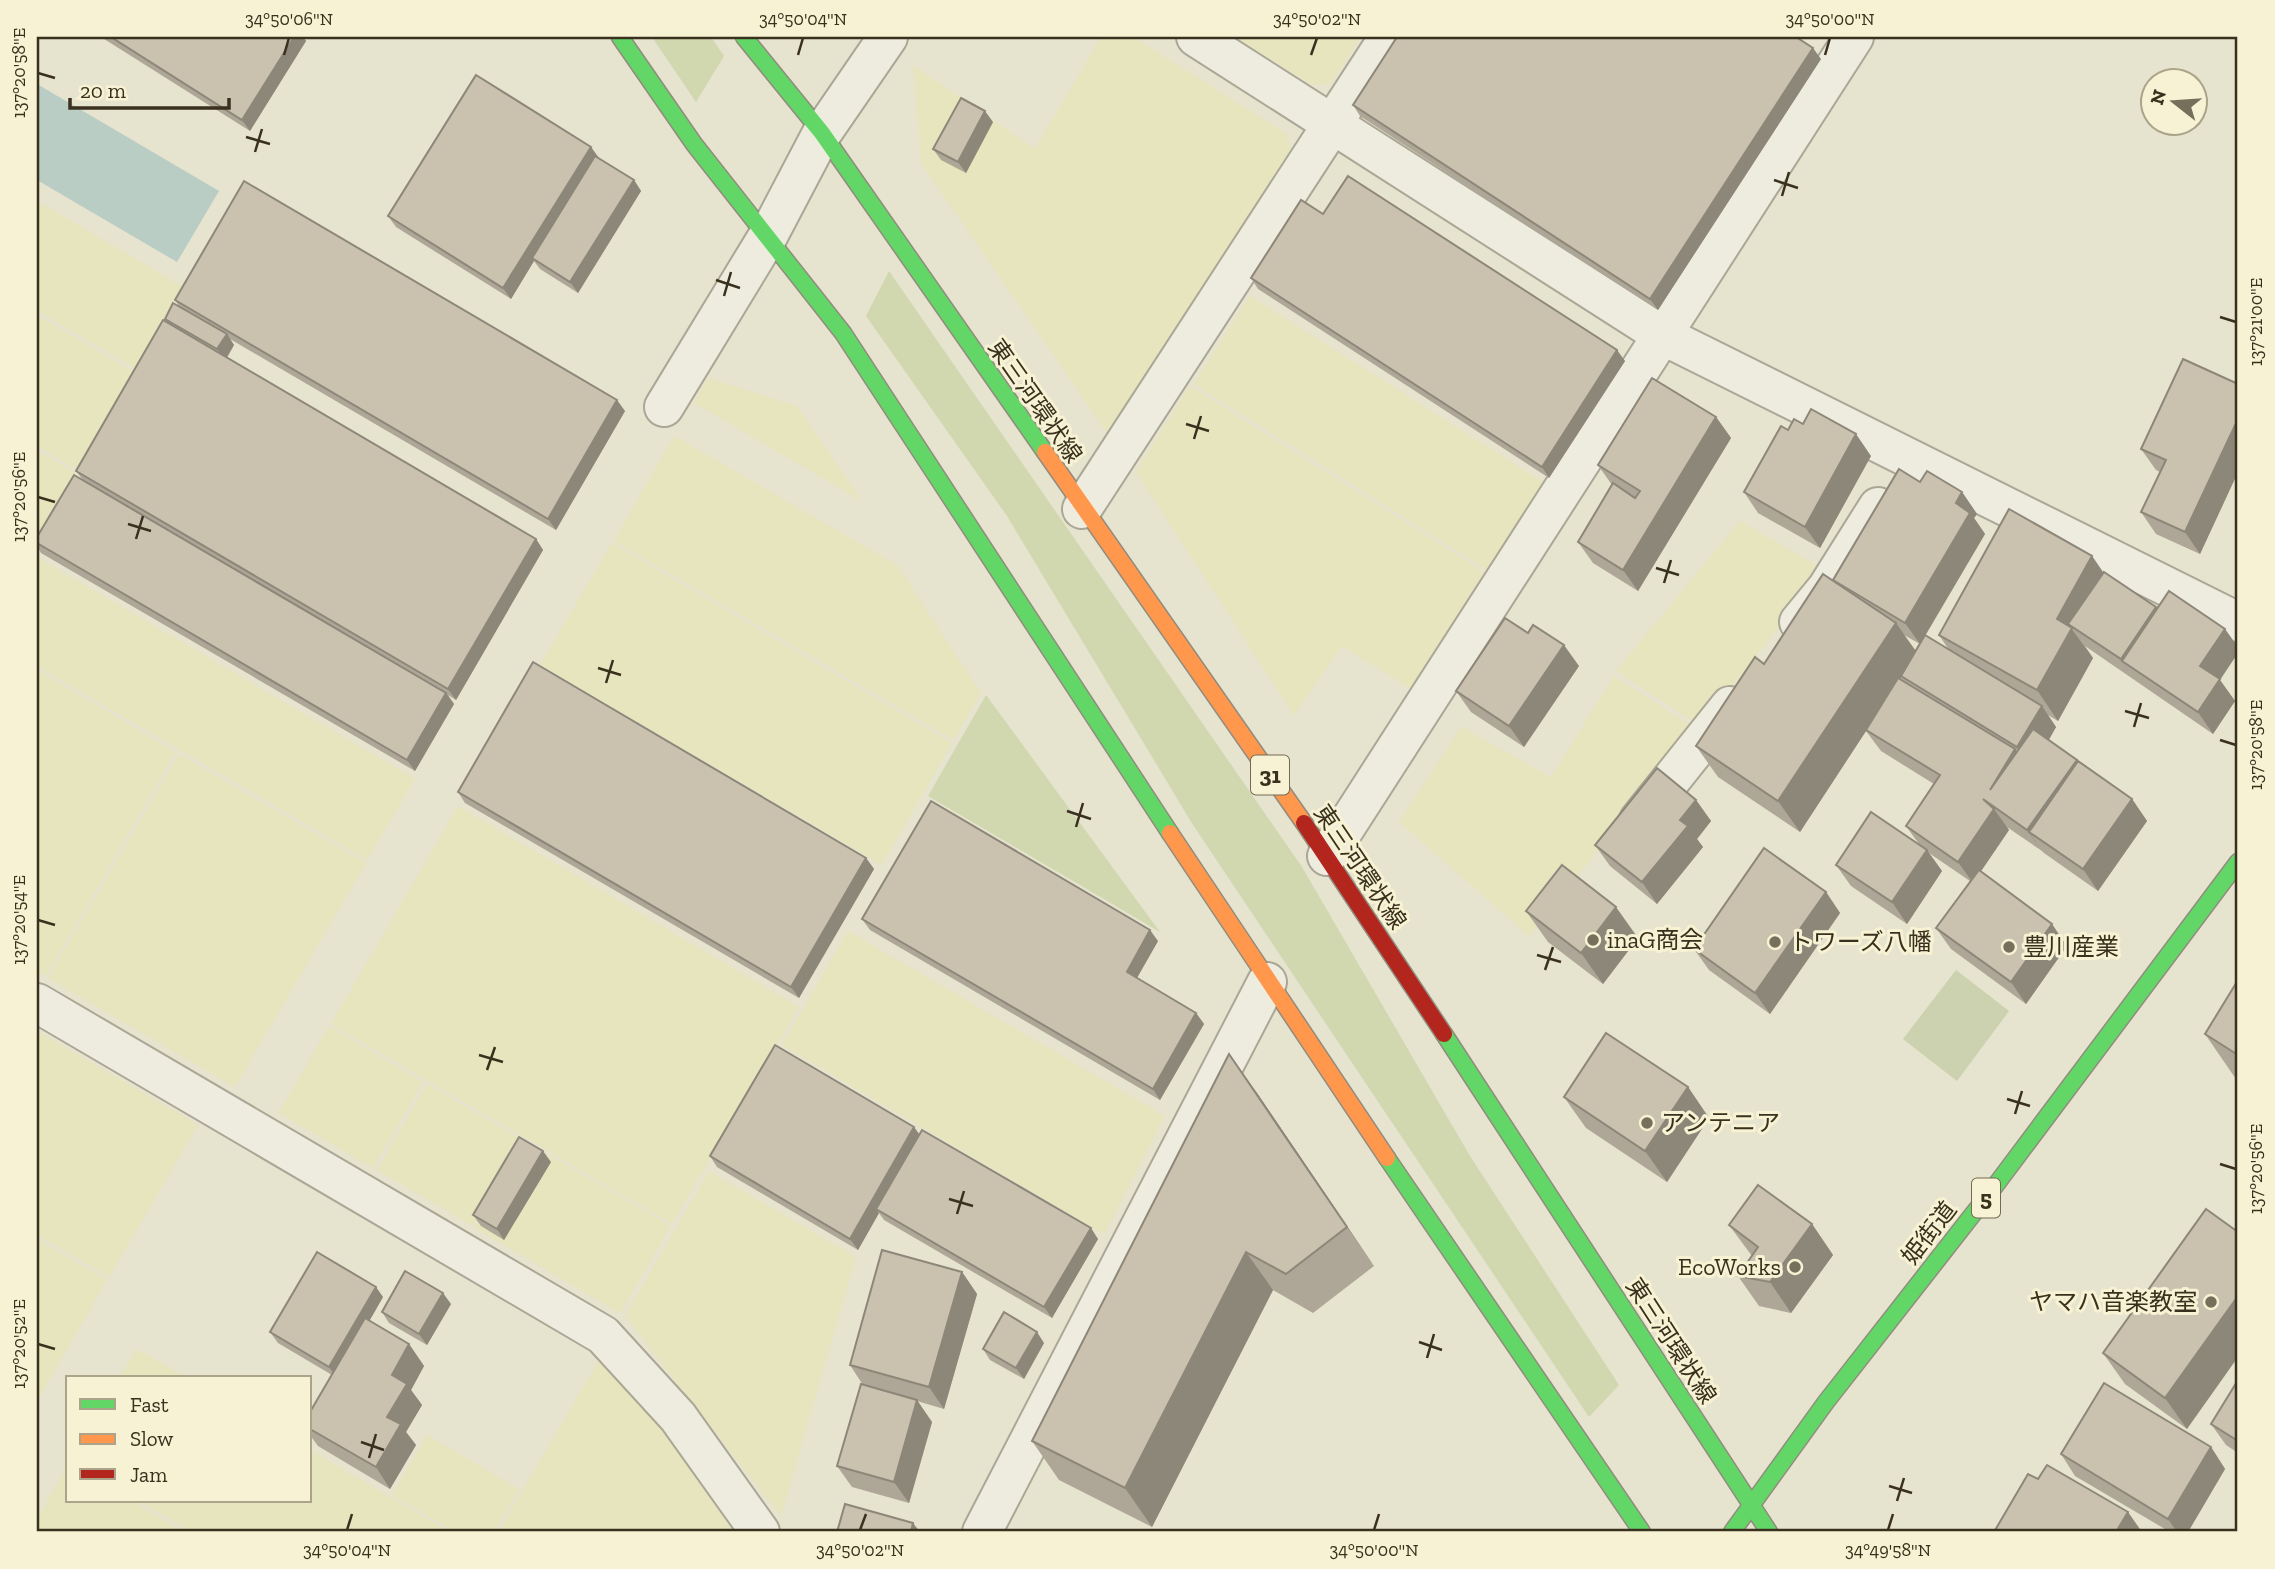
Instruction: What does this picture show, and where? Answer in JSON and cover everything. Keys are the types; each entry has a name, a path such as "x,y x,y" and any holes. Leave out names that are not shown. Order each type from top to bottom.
{"main road":[{"path":"620,37 694,145 843,332 1268,982 1642,1532"},
{"name":"東三河環状線","path":"744,37 822,133 1082,509 1327,856 1769,1532"},
{"name":"姫街道","path":"1732,1532 1826,1402 1995,1186 2238,862"}],"street":[{"path":"664,407 768,236 822,133 888,37"},
{"path":"1196,37 1662,335 2238,622"},
{"path":"1082,509 1388,37"},
{"path":"1327,856 1854,37"},
{"path":"1775,652 1827,588 1909,458"},
{"path":"1634,826 1749,684"},
{"path":"982,1532 1268,982"},
{"path":"37,1003 603,1335 678,1416 760,1532"}],"green space":[{"path":"652,37 711,37 724,56 696,102"},
{"path":"1101,37 1133,37 1287,134 1293,159 1112,440 921,163 913,65 1035,149"},
{"path":"1235,37 1361,37 1330,85 1310,84"},
{"path":"37,201 185,288 138,370 37,311"},
{"path":"889,271 1302,867 1470,1156 1619,1385 1589,1417 1193,825 1007,516 866,316"},
{"path":"1250,296 1543,482 1487,570 1194,384"},
{"path":"37,315 136,373 79,471 37,446"},
{"path":"708,378 797,406 862,501 694,403"},
{"path":"1190,386 1484,572 1411,689 1342,646 1294,715 1136,472"},
{"path":"674,436 897,565 981,693 954,740 614,541"},
{"path":"37,450 78,474 37,543"},
{"path":"1740,521 1825,570 1700,726 1616,671"},
{"path":"612,543 952,743 882,865 540,665"},
{"path":"37,557 415,779 367,860 37,666"},
{"path":"37,670 176,752 46,976 37,971"},
{"path":"1614,676 1696,729 1529,936 1399,822 1461,727 1551,777"},
{"path":"986,695 1160,932 928,796"},
{"path":"179,754 366,863 235,1087 48,978"},
{"path":"458,806 799,1007 672,1224 331,1024"},
{"path":"848,931 1165,1116 1104,1234 782,1045"},
{"path":"1956,970 2009,1011 1957,1081 1903,1039"},
{"path":"329,1026 423,1082 373,1168 279,1113"},
{"path":"37,1031 198,1125 109,1277 37,1235"},
{"path":"427,1084 523,1140 473,1226 377,1170"},
{"path":"525,1141 671,1226 620,1313 475,1228"},
{"path":"709,1171 856,1257 781,1516 625,1316"},
{"path":"37,1239 107,1280 37,1401"},
{"path":"137,1349 184,1376 120,1376"},
{"path":"599,1360 670,1437 733,1532 498,1532"},
{"path":"427,1435 519,1489 494,1532 455,1532 392,1495"},
{"path":"312,1451 450,1532 192,1532 140,1502 312,1502"},
{"path":"66,1468 66,1502 133,1502 185,1532 37,1532 37,1519"}],"shaded area":[{"path":"37,84 219,191 177,262 37,180"}],"building":[{"path":"111,37 294,37 242,120"},
{"path":"1397,37 1796,37 1813,48 1650,299 1353,105"},
{"path":"476,75 591,147 503,288 388,216"},
{"path":"961,98 985,111 958,162 933,149"},
{"path":"595,156 634,180 570,282 532,258"},
{"path":"1348,176 1617,350 1542,467 1251,278 1301,200 1323,214"},
{"path":"244,181 617,400 548,519 175,300"},
{"path":"173,303 227,334 217,349 165,319"},
{"path":"163,320 536,539 448,689 76,471"},
{"path":"2183,359 2238,384 2238,419 2185,532 2141,512 2166,460 2141,449"},
{"path":"1652,378 1716,417 1623,570 1578,542 1613,483 1635,498 1640,491 1598,465"},
{"path":"1811,409 1856,434 1805,527 1744,492 1781,426 1788,430 1794,419 1803,424"},
{"path":"1899,469 1920,482 1927,471 1962,492 1956,503 1970,513 1905,623 1833,580"},
{"path":"74,475 446,693 407,760 37,543 37,537"},
{"path":"2009,509 2092,556 2057,619 2072,628 2037,690 1939,635"},
{"path":"2104,572 2156,607 2121,659 2068,624"},
{"path":"1823,574 1896,623 1778,801 1696,746 1755,657 1764,664"},
{"path":"2169,591 2225,629 2200,666 2220,679 2198,712 2122,661"},
{"path":"1505,618 1528,633 1533,625 1564,645 1509,726 1456,691"},
{"path":"1925,635 2042,706 2017,747 1901,676"},
{"path":"533,662 866,858 791,987 458,792"},
{"path":"1898,678 2015,749 1990,790 2033,729 2077,760 2027,830 1983,799 1994,809 1958,862 1906,826 1940,775 1866,730"},
{"path":"2078,761 2132,799 2083,869 2029,832"},
{"path":"1657,768 1696,800 1680,820 1688,826 1642,882 1595,845"},
{"path":"931,801 1150,930 1127,972 1196,1013 1153,1089 862,919"},
{"path":"1871,812 1927,850 1892,902 1836,865"},
{"name":"トワーズ八幡","path":"1764,848 1826,892 1755,993 1694,949"},
{"path":"1562,865 1616,907 1581,953 1526,911"},
{"name":"豊川産業","path":"1979,870 2052,924 2011,982 1936,928"},
{"path":"2238,980 2238,1055 2205,1034"},
{"path":"1606,1033 1688,1087 1645,1151 1564,1097"},
{"path":"775,1045 914,1127 850,1239 710,1156"},
{"path":"1229,1054 1347,1227 1286,1274 1246,1252 1125,1488 1032,1441"},
{"path":"922,1130 1091,1228 1044,1307 876,1209"},
{"path":"519,1137 543,1151 497,1229 473,1215"},
{"path":"1758,1185 1812,1224 1770,1282 1738,1276 1758,1247 1729,1225"},
{"path":"2206,1209 2238,1232 2238,1296 2165,1398 2103,1353"},
{"path":"882,1250 962,1272 929,1387 850,1365"},
{"path":"317,1252 376,1287 329,1367 270,1332"},
{"path":"405,1271 443,1293 419,1334 382,1312"},
{"path":"1004,1312 1037,1332 1016,1368 983,1349"},
{"path":"365,1318 409,1344 392,1375 407,1384 387,1417 401,1424 376,1467 312,1430 312,1409"},
{"path":"2238,1380 2238,1441 2211,1424"},
{"path":"2104,1383 2211,1447 2168,1519 2061,1454"},
{"path":"861,1384 917,1400 894,1482 837,1466"},
{"path":"2047,1465 2128,1512 2116,1532 1994,1532 2028,1474 2038,1479"},
{"path":"845,1504 913,1523 911,1532 837,1532"}],"traffic: fast":[{"path":"620,37 694,144 843,333 1170,833"},
{"path":"744,37 822,133 1045,452"},
{"path":"1732,1532 1826,1402 1995,1186 2238,862"},
{"path":"1444,1034 1769,1532"},
{"path":"1387,1158 1642,1532"}],"traffic: slow":[{"path":"1045,452 1304,823"},
{"path":"1170,833 1387,1158"}],"traffic: jam":[{"path":"1304,823 1444,1034"}],"place":[{"name":"inaG商会","path":"1593,940"},
{"name":"トワーズ八幡","path":"1775,942"},
{"name":"豊川産業","path":"2009,947"},
{"name":"アンテニア","path":"1647,1123"},
{"name":"EcoWorks","path":"1795,1267"},
{"name":"ヤマハ音楽教室","path":"2211,1302"}]}
